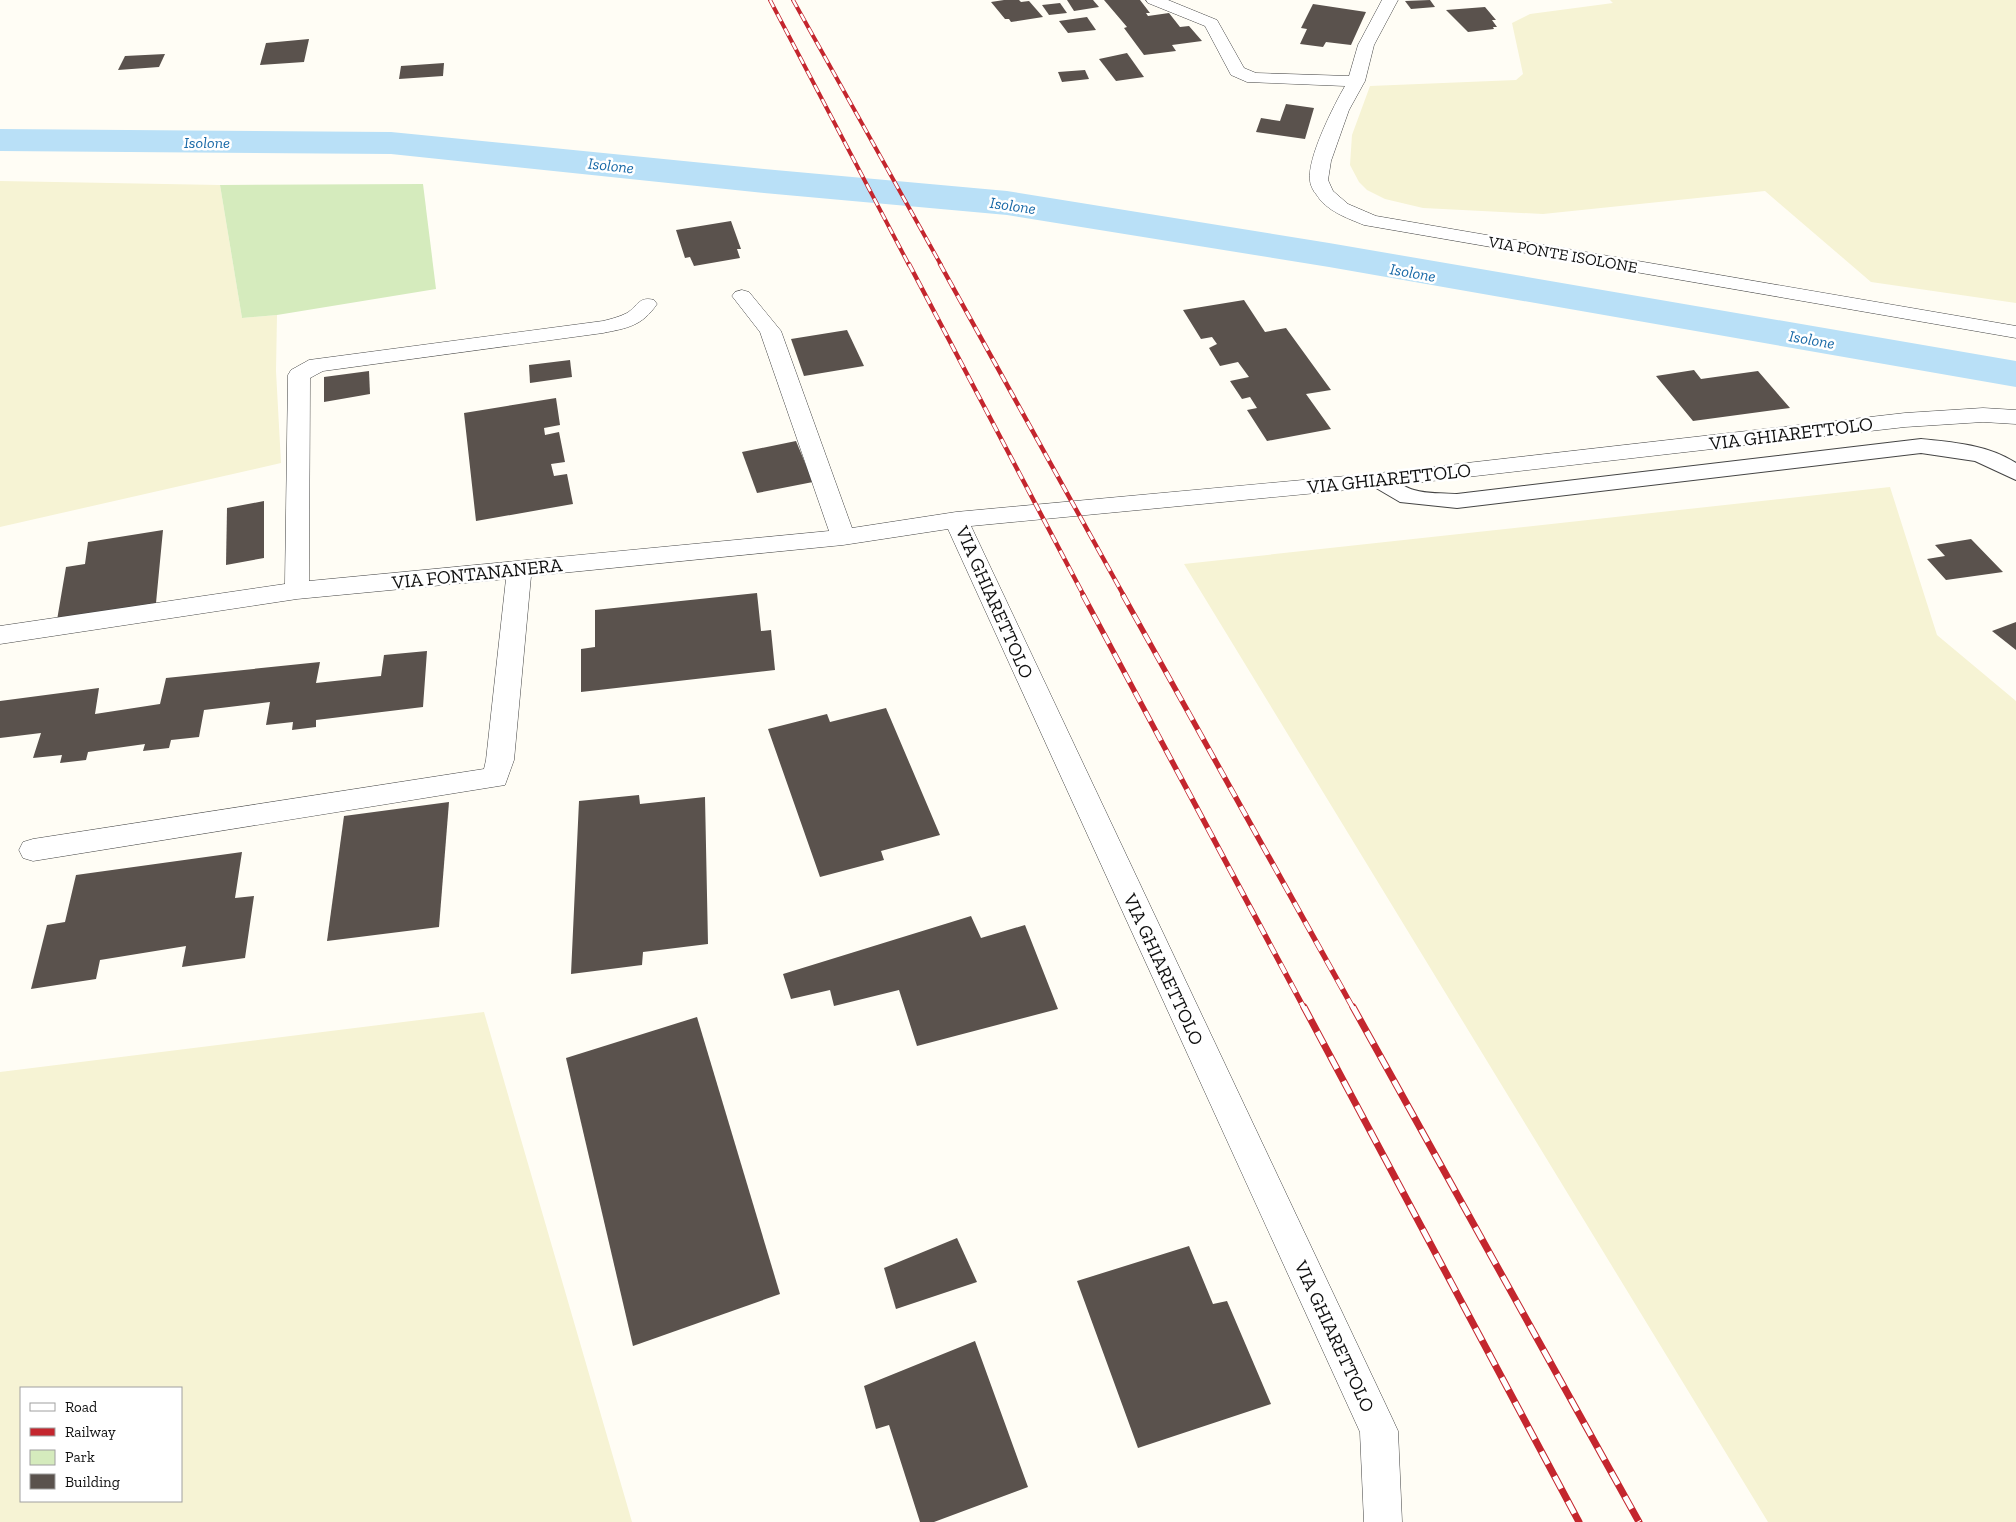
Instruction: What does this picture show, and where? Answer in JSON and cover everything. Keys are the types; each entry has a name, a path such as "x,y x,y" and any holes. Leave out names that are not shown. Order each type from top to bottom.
{"street":[{"path":"1154,0 1211,23 1237,70 1253,78 1356,81"},
{"name":"VIA PONTE ISOLONE","path":"1390,0 1366,45 1356,81 1340,110 1322,161 1319,180 1324,193 1341,208 1371,221 2016,332"},
{"path":"742,296 770,331 843,537"},
{"path":"297,591 299,375 317,366 603,327 632,320 642,313 647,304"},
{"name":"VIA GHIARETTOLO","path":"1383,1522 1379,1432 956,520 1379,480 1905,420 1983,415 2016,416"},
{"name":"VIA FONTANANERA","path":"0,635 297,591 843,537 956,520"},
{"path":"33,850 495,778 500,760 519,569"}],"lane":[{"path":"1379,480 1408,497 1457,501 1921,446 1960,449 1987,457 2016,473"}],"shaded area":[{"path":"1610,0 2016,0 2016,303 1871,282 1765,191 1543,214 1423,208 1385,199 1367,190 1359,182 1350,165 1352,135 1370,86 1516,80 1523,74 1512,23 1530,14 1613,3"},
{"path":"0,181 220,185 242,318 277,315 276,371 281,463 0,527"},
{"path":"1890,487 1937,635 2016,701 2016,1522 1768,1522 1184,564"},
{"path":"484,1012 632,1522 0,1522 0,1072"}],"green space":[{"path":"423,184 436,289 277,315 242,318 220,185"}],"building":[{"path":"1004,0 1029,1 1043,17 1011,22 1009,19 1005,19 991,2"},
{"path":"1067,0 1093,0 1099,7 1074,11"},
{"path":"1104,0 1140,0 1150,13 1146,13 1148,16 1169,13 1180,27 1189,26 1202,41 1172,45 1176,51 1144,55 1124,28 1127,27"},
{"path":"1430,0 1435,7 1411,9 1405,1"},
{"path":"1060,3 1067,13 1049,15 1042,5"},
{"path":"1313,4 1366,12 1351,45 1326,42 1323,47 1300,44 1307,29 1301,28"},
{"path":"1485,7 1496,20 1492,20 1497,27 1493,27 1494,29 1468,32 1446,10"},
{"path":"1087,17 1096,30 1068,33 1059,21"},
{"path":"309,39 304,62 260,65 266,43"},
{"path":"1127,53 1144,77 1116,81 1099,59"},
{"path":"165,54 159,67 118,70 125,56"},
{"path":"444,63 443,76 399,79 401,66"},
{"path":"1085,70 1089,79 1062,82 1058,72"},
{"path":"1286,104 1314,108 1305,139 1256,132 1261,118 1280,121"},
{"path":"731,221 741,249 737,249 740,258 694,266 690,257 685,258 676,230"},
{"path":"1244,300 1265,332 1286,328 1331,390 1306,394 1331,429 1267,441 1247,410 1257,408 1250,397 1242,399 1230,381 1249,377 1238,362 1220,366 1209,348 1217,344 1212,337 1201,339 1183,310"},
{"path":"847,330 864,366 804,376 791,339"},
{"path":"570,360 572,377 530,383 529,365"},
{"path":"1694,370 1701,379 1758,371 1790,408 1693,421 1656,376"},
{"path":"369,371 370,394 324,402 324,377"},
{"path":"556,398 560,425 544,428 545,435 559,432 565,462 551,464 554,476 567,474 573,504 476,521 464,413"},
{"path":"796,441 813,482 757,493 742,452"},
{"path":"264,501 264,558 226,565 227,508"},
{"path":"163,530 156,603 57,620 66,567 85,564 88,542"},
{"path":"1971,539 2003,572 1946,580 1927,559 1945,556 1935,545"},
{"path":"757,593 761,631 771,630 775,670 581,692 581,649 595,647 595,610"},
{"path":"2016,622 2016,650 1992,631"},
{"path":"427,651 423,707 316,720 316,727 292,730 293,722 266,725 270,702 204,710 199,737 171,740 169,748 143,751 145,744 88,752 86,760 60,763 62,755 33,758 41,733 0,738 0,701 99,688 95,714 160,704 166,678 320,662 316,683 381,676 384,655"},
{"path":"886,708 940,835 881,851 884,860 820,877 768,729 827,714 830,722"},
{"path":"639,795 640,804 705,797 708,944 643,952 642,965 571,974 579,801"},
{"path":"449,802 439,927 327,941 344,816"},
{"path":"242,852 235,898 254,896 245,958 182,967 186,946 100,960 96,979 31,989 47,925 65,922 76,875"},
{"path":"971,916 981,938 1025,925 1058,1009 917,1046 899,990 834,1006 830,990 791,999 783,974"},
{"path":"697,1017 780,1294 633,1346 566,1058"},
{"path":"957,1238 977,1282 896,1309 884,1268"},
{"path":"1189,1246 1213,1304 1227,1301 1271,1404 1138,1448 1077,1281"},
{"path":"975,1341 1028,1487 934,1522 920,1522 889,1425 876,1429 864,1386"}],"waterway":[{"name":"Isolone","path":"0,140 391,143 764,181 1007,203 1329,255 2016,374"}],"railway":[{"path":"770,0 909,265"},
{"path":"793,0 941,265"},
{"path":"909,264 1084,596"},
{"path":"940,264 1124,596"},
{"path":"1083,595 1304,1008"},
{"path":"1123,595 1353,1008"},
{"path":"1304,1007 1579,1522"},
{"path":"1353,1007 1639,1522"}]}
